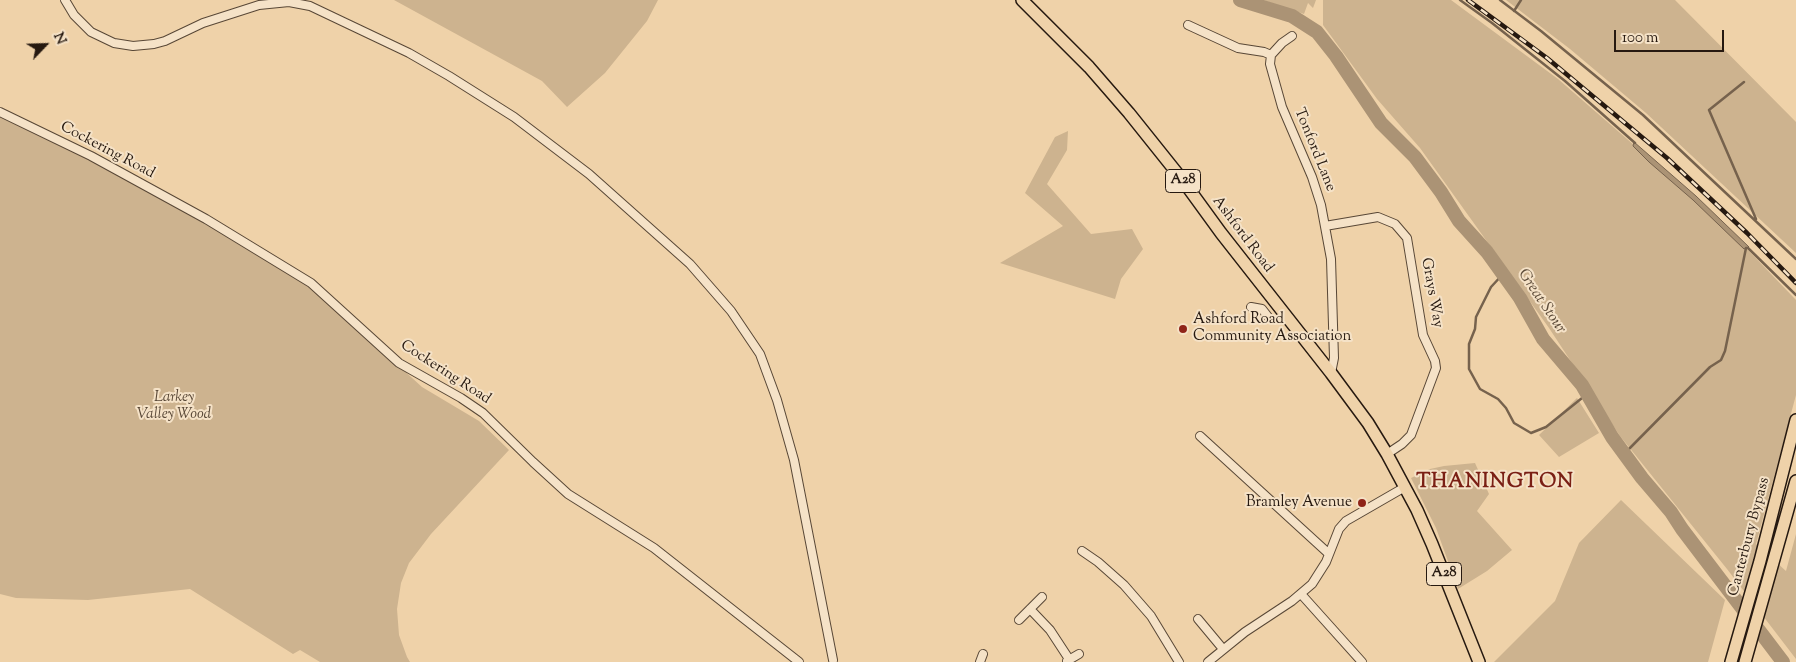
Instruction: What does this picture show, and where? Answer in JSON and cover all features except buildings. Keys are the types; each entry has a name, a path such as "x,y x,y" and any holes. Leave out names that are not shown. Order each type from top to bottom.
{"highway":[{"name":"Ashford Road","path":"1022,0 1089,67 1181,178 1221,233 1332,373 1368,423 1387,454"},
{"name":"Canterbury Bypass","path":"1731,662 1760,561 1796,420"},
{"name":"A28","path":"1387,454 1432,544 1480,662"},
{"name":"Canterbury Bypass","path":"1745,662 1796,481"}],"street":[{"path":"65,0 74,15 91,32 114,43 133,46 165,41 208,21 259,5 290,2 310,6 409,54 449,76 514,118 589,174 690,264 731,311 760,354 777,400 794,460 833,660"},
{"path":"1188,25 1205,27 1238,48 1271,55 1282,42 1292,36"},
{"name":"Tonford Lane","path":"1271,55 1270,64 1277,94 1287,122 1315,184 1321,205 1331,259 1334,358 1332,373"},
{"name":"Cockering Road","path":"0,112 91,156 206,219 311,282 399,363 461,398 483,413 568,494 654,548 799,662"},
{"name":"Grays Way","path":"1325,226 1378,218 1395,224 1407,238 1423,335 1435,361 1436,368 1411,435 1387,454"},
{"path":"1251,307 1262,309 1268,318"},
{"path":"1200,436 1328,553"},
{"path":"1208,662 1245,632 1301,594 1317,577 1326,562 1339,529 1346,521 1404,487"},
{"path":"1082,551 1098,562 1151,616 1179,662"},
{"path":"1301,594 1362,662"},
{"path":"1019,620 1042,597"},
{"path":"1030,609 1050,630 1067,661 1079,654"},
{"path":"1198,619 1223,649"},
{"path":"980,662 983,654"}],"green space":[{"path":"394,0 658,0 647,21 605,73 567,107 542,81"},
{"path":"1263,0 1316,0 1313,8 1308,3 1304,14"},
{"path":"1323,0 1451,0 1558,79 1665,172 1747,249 1796,300 1796,395 1756,544 1786,571 1796,534 1796,659 1727,569 1620,436 1549,328 1420,148 1377,99 1323,25"},
{"path":"1506,0 1675,0 1796,122 1796,253 1646,113 1570,49"},
{"name":"Larkey Valley Wood","path":"0,116 95,162 204,221 310,285 422,387 479,421 509,450 431,534 409,563 401,583 397,609 399,635 410,662 320,662 300,650 293,654 190,589 88,600 16,598 0,594"},
{"path":"1068,131 1067,150 1047,184 1091,234 1132,229 1143,249 1121,279 1115,299 1000,263 1063,226 1025,193 1055,137"},
{"path":"1577,398 1599,433 1559,457 1539,435"},
{"path":"1475,463 1489,494 1477,511 1512,550 1487,571 1458,589 1436,528 1411,478 1430,469"},
{"path":"1621,500 1725,600 1708,662 1494,662 1555,601 1579,543"}],"shaded area":[{"path":"1634,142 1696,196 1749,247 1744,249 1693,200 1649,162 1633,146"}],"waterway":[{"name":"Great Stour","path":"1240,0 1292,16 1317,32 1336,56 1381,123 1415,157 1441,192 1459,221 1487,252 1520,298 1543,339 1582,385 1612,437 1642,478 1671,512 1783,662"},
{"path":"1460,0 1565,81 1635,143"},
{"path":"1500,0 1541,31 1643,115 1796,259"},
{"path":"1514,11 1521,0"},
{"path":"1744,82 1709,110 1756,219"},
{"path":"1624,454 1710,367 1721,360 1725,351 1746,248 1796,295"},
{"path":"1503,274 1491,287 1476,317 1475,329 1469,344 1469,369 1480,389 1498,399 1506,408 1514,423 1531,433 1546,427 1587,394"}],"railway":[{"path":"1468,0 1547,58 1667,158 1747,233 1796,283"}],"place":[{"name":"Ashford Road Community Association","path":"1183,329"},
{"name":"Bramley Avenue","path":"1362,503"}],"district":[{"name":"THANINGTON","path":"1495,484"}]}
